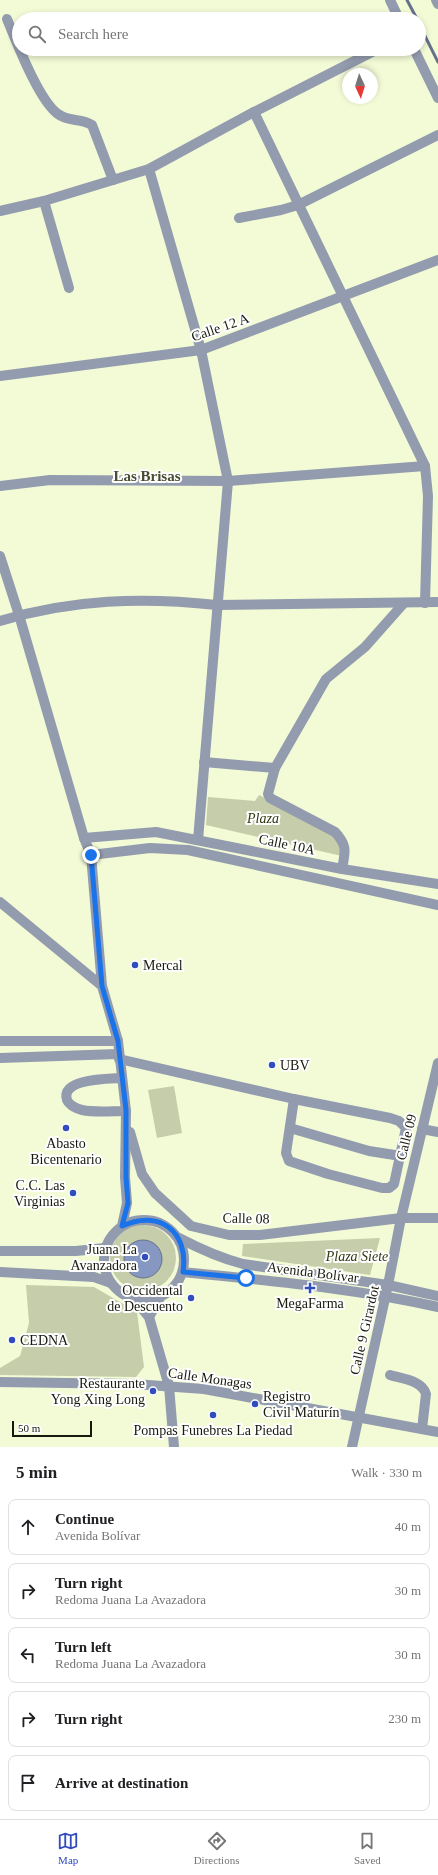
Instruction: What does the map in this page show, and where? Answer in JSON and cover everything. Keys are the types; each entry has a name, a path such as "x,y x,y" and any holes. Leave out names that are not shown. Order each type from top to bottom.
{"street":[{"path":"390,0 396,12"},
{"path":"436,0 438,4"},
{"path":"7,19 12,32"},
{"path":"22,56 48,104 57,114 66,119 83,120 92,125 113,180"},
{"path":"0,211 44,201 149,169 254,112 364,56"},
{"path":"417,56 438,98"},
{"path":"254,112 425,466 428,488 425,603"},
{"path":"238,218 281,210 298,205 438,135"},
{"path":"149,169 201,350 228,481 198,840"},
{"path":"44,201 69,288"},
{"name":"Calle 12 A","path":"0,376 201,350 438,260"},
{"path":"0,486 50,480 228,481 425,466"},
{"path":"0,556 19,615 84,838 91,855 102,986 118,1041 126,1110 126,1177 128,1203 122,1226"},
{"path":"0,621 19,615 106,600 188,602 217,605 404,604 438,602"},
{"path":"342,869 346,847 341,838 335,832 270,798 268,794 275,768 326,679 365,647 404,604"},
{"path":"204,762 275,768"},
{"name":"Calle 10A","path":"84,838 156,832 342,869 438,884"},
{"name":"Calle 10A","path":"91,855 150,848 188,850 438,904"},
{"path":"0,902 102,986"},
{"path":"0,1041 118,1041"},
{"path":"0,1058 119,1057 294,1099 390,1118 399,1122 406,1128 394,1184 389,1188 382,1188 328,1174 289,1160 286,1152 294,1099"},
{"name":"Calle 09","path":"401,1218 438,1063"},
{"path":"122,1078 84,1081 71,1087 67,1094 67,1100 70,1104 80,1110 96,1112 126,1110"},
{"name":"Calle 08","path":"126,1110 132,1143 142,1174 155,1193 191,1226 229,1235 260,1235 401,1218 438,1218"},
{"path":"290,1128 370,1152 401,1156"},
{"path":"422,1129 438,1132"},
{"name":"Calle 9 Girardot","path":"352,1447 386,1295 401,1218"},
{"path":"149,1317 162,1296 175,1286 183,1272 185,1260 183,1248 178,1238 170,1228 159,1222 146,1219 133,1221 122,1226 112,1236 105,1248 104,1260 106,1272 111,1283 118,1290 134,1299 149,1317 169,1386 174,1447"},
{"name":"Avenida Bolívar","path":"178,1238 204,1251 243,1264 388,1285 438,1296"},
{"path":"0,1251 76,1251 105,1248"},
{"path":"0,1272 94,1277 111,1283"},
{"name":"Avenida Bolívar","path":"183,1272 225,1275 386,1295 438,1307"},
{"path":"134,1299 148,1300 162,1296"},
{"path":"390,1375 419,1384 425,1388 426,1394 422,1429"},
{"name":"Calle Monagas","path":"0,1382 169,1386 204,1389 438,1432"}],"green space":[{"name":"Plaza","path":"259,795 332,832 338,841 342,856 206,825 208,797 255,801"},
{"path":"174,1086 182,1133 157,1138 148,1090"},
{"path":"136,1225 150,1225 162,1230 171,1239 176,1251 174,1271 167,1282 150,1291 136,1291 124,1286 115,1277 110,1265 110,1251 115,1239 124,1230"},
{"name":"Plaza Siete","path":"380,1238 370,1275 242,1256 243,1244"},
{"path":"26,1285 94,1287 137,1312 144,1367 136,1377 0,1375 0,1368 20,1356 29,1323"}],"water":[{"path":"143,1240 153,1243 159,1249 162,1259 159,1269 153,1275 143,1278 133,1275 127,1269 124,1259 127,1249 133,1243"}],"waterway":[{"path":"407,0 413,12"},
{"path":"426,38 438,62"}],"place":[{"name":"Mercal","path":"135,965"},
{"name":"UBV","path":"272,1065"},
{"name":"Abasto Bicentenario","path":"66,1128"},
{"name":"C.C. Las Virginias","path":"73,1193"},
{"name":"Juana La Avanzadora","path":"145,1257"},
{"name":"MegaFarma","path":"310,1288"},
{"name":"Occidental de Descuento","path":"191,1298"},
{"name":"CEDNA","path":"12,1340"},
{"name":"Restaurante Yong Xing Long","path":"153,1391"},
{"name":"Registro Civil Maturín","path":"255,1404"},
{"name":"Pompas Funebres La Piedad","path":"213,1415"}],"district":[{"name":"Las Brisas","path":"147,476"}],"route":[{"path":"91,855 102,986 118,1041 118,1054 126,1110 126,1177 128,1203 122,1226 133,1221 146,1219 159,1222 170,1228 178,1238 183,1248 185,1260 183,1272 246,1278"}]}
